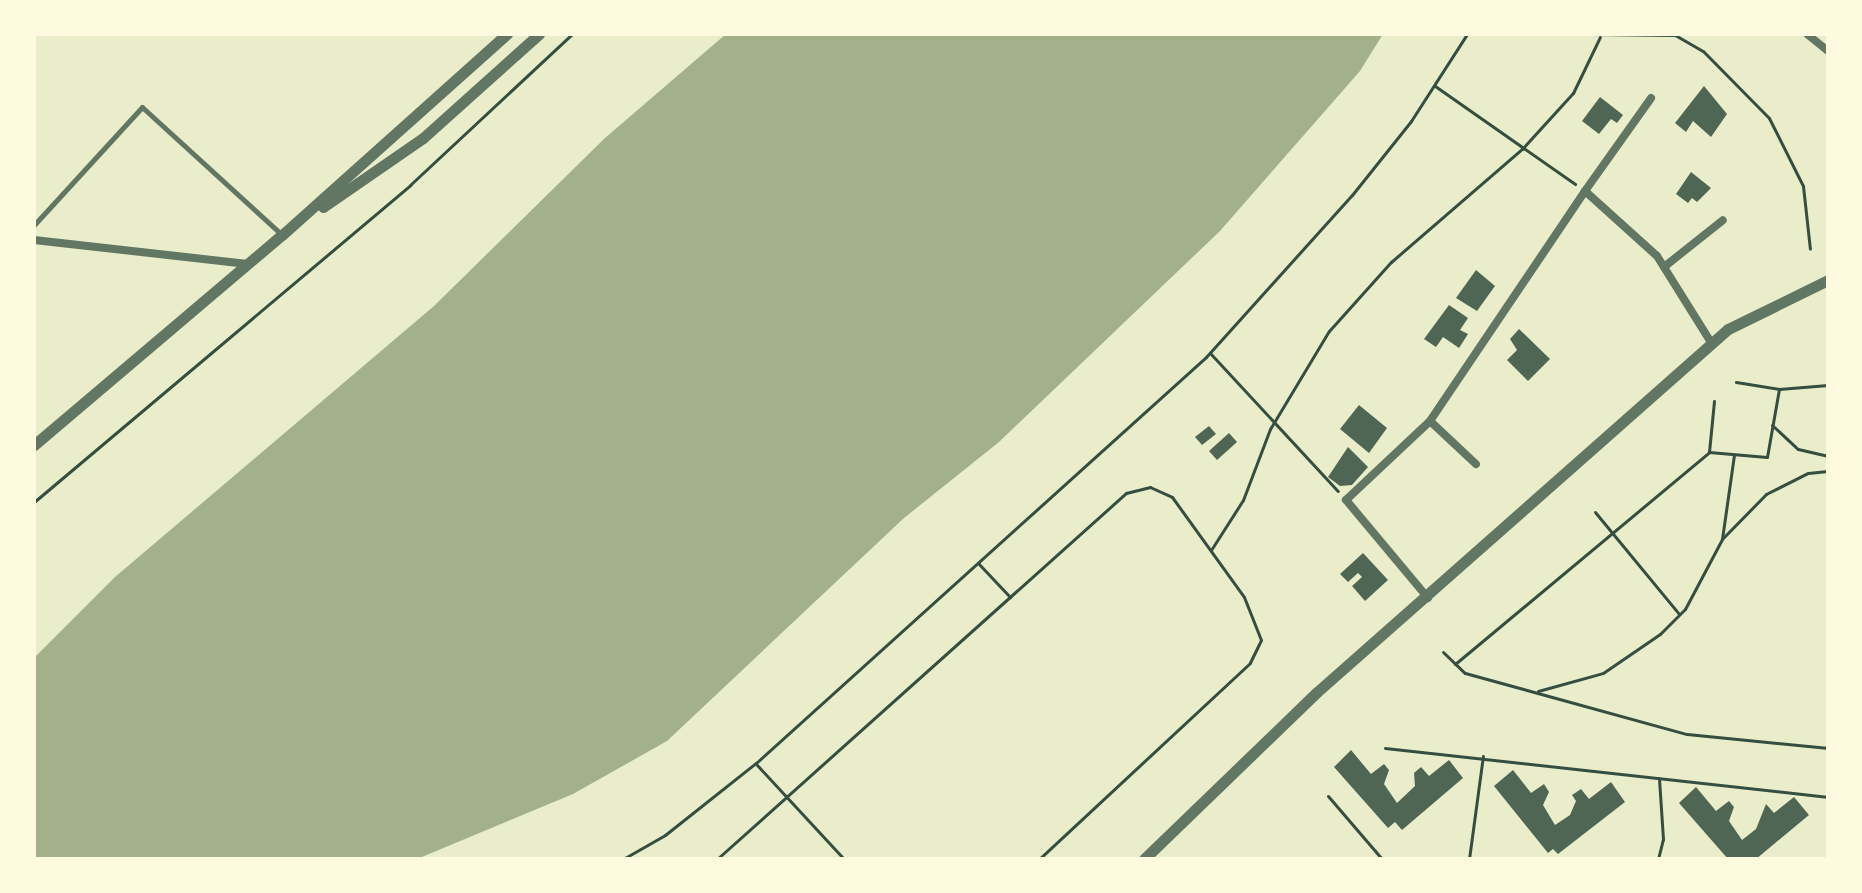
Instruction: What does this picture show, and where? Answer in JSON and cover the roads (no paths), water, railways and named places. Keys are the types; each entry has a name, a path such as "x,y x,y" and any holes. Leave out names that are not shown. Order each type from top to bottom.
{"street":[{"path":"34,445 249,264 507,34"},
{"path":"282,235 423,138 539,34"},
{"path":"1807,34 1828,51"},
{"path":"1429,598 1346,500 1430,421 1651,98"},
{"path":"1585,191 1664,267 1712,344"},
{"path":"1664,267 1723,220"},
{"path":"34,240 249,264"},
{"path":"1144,859 1317,692 1429,598 1728,329 1828,280"},
{"path":"1430,421 1476,464"}],"lane":[{"path":"34,225 142,107 282,235"}]}
